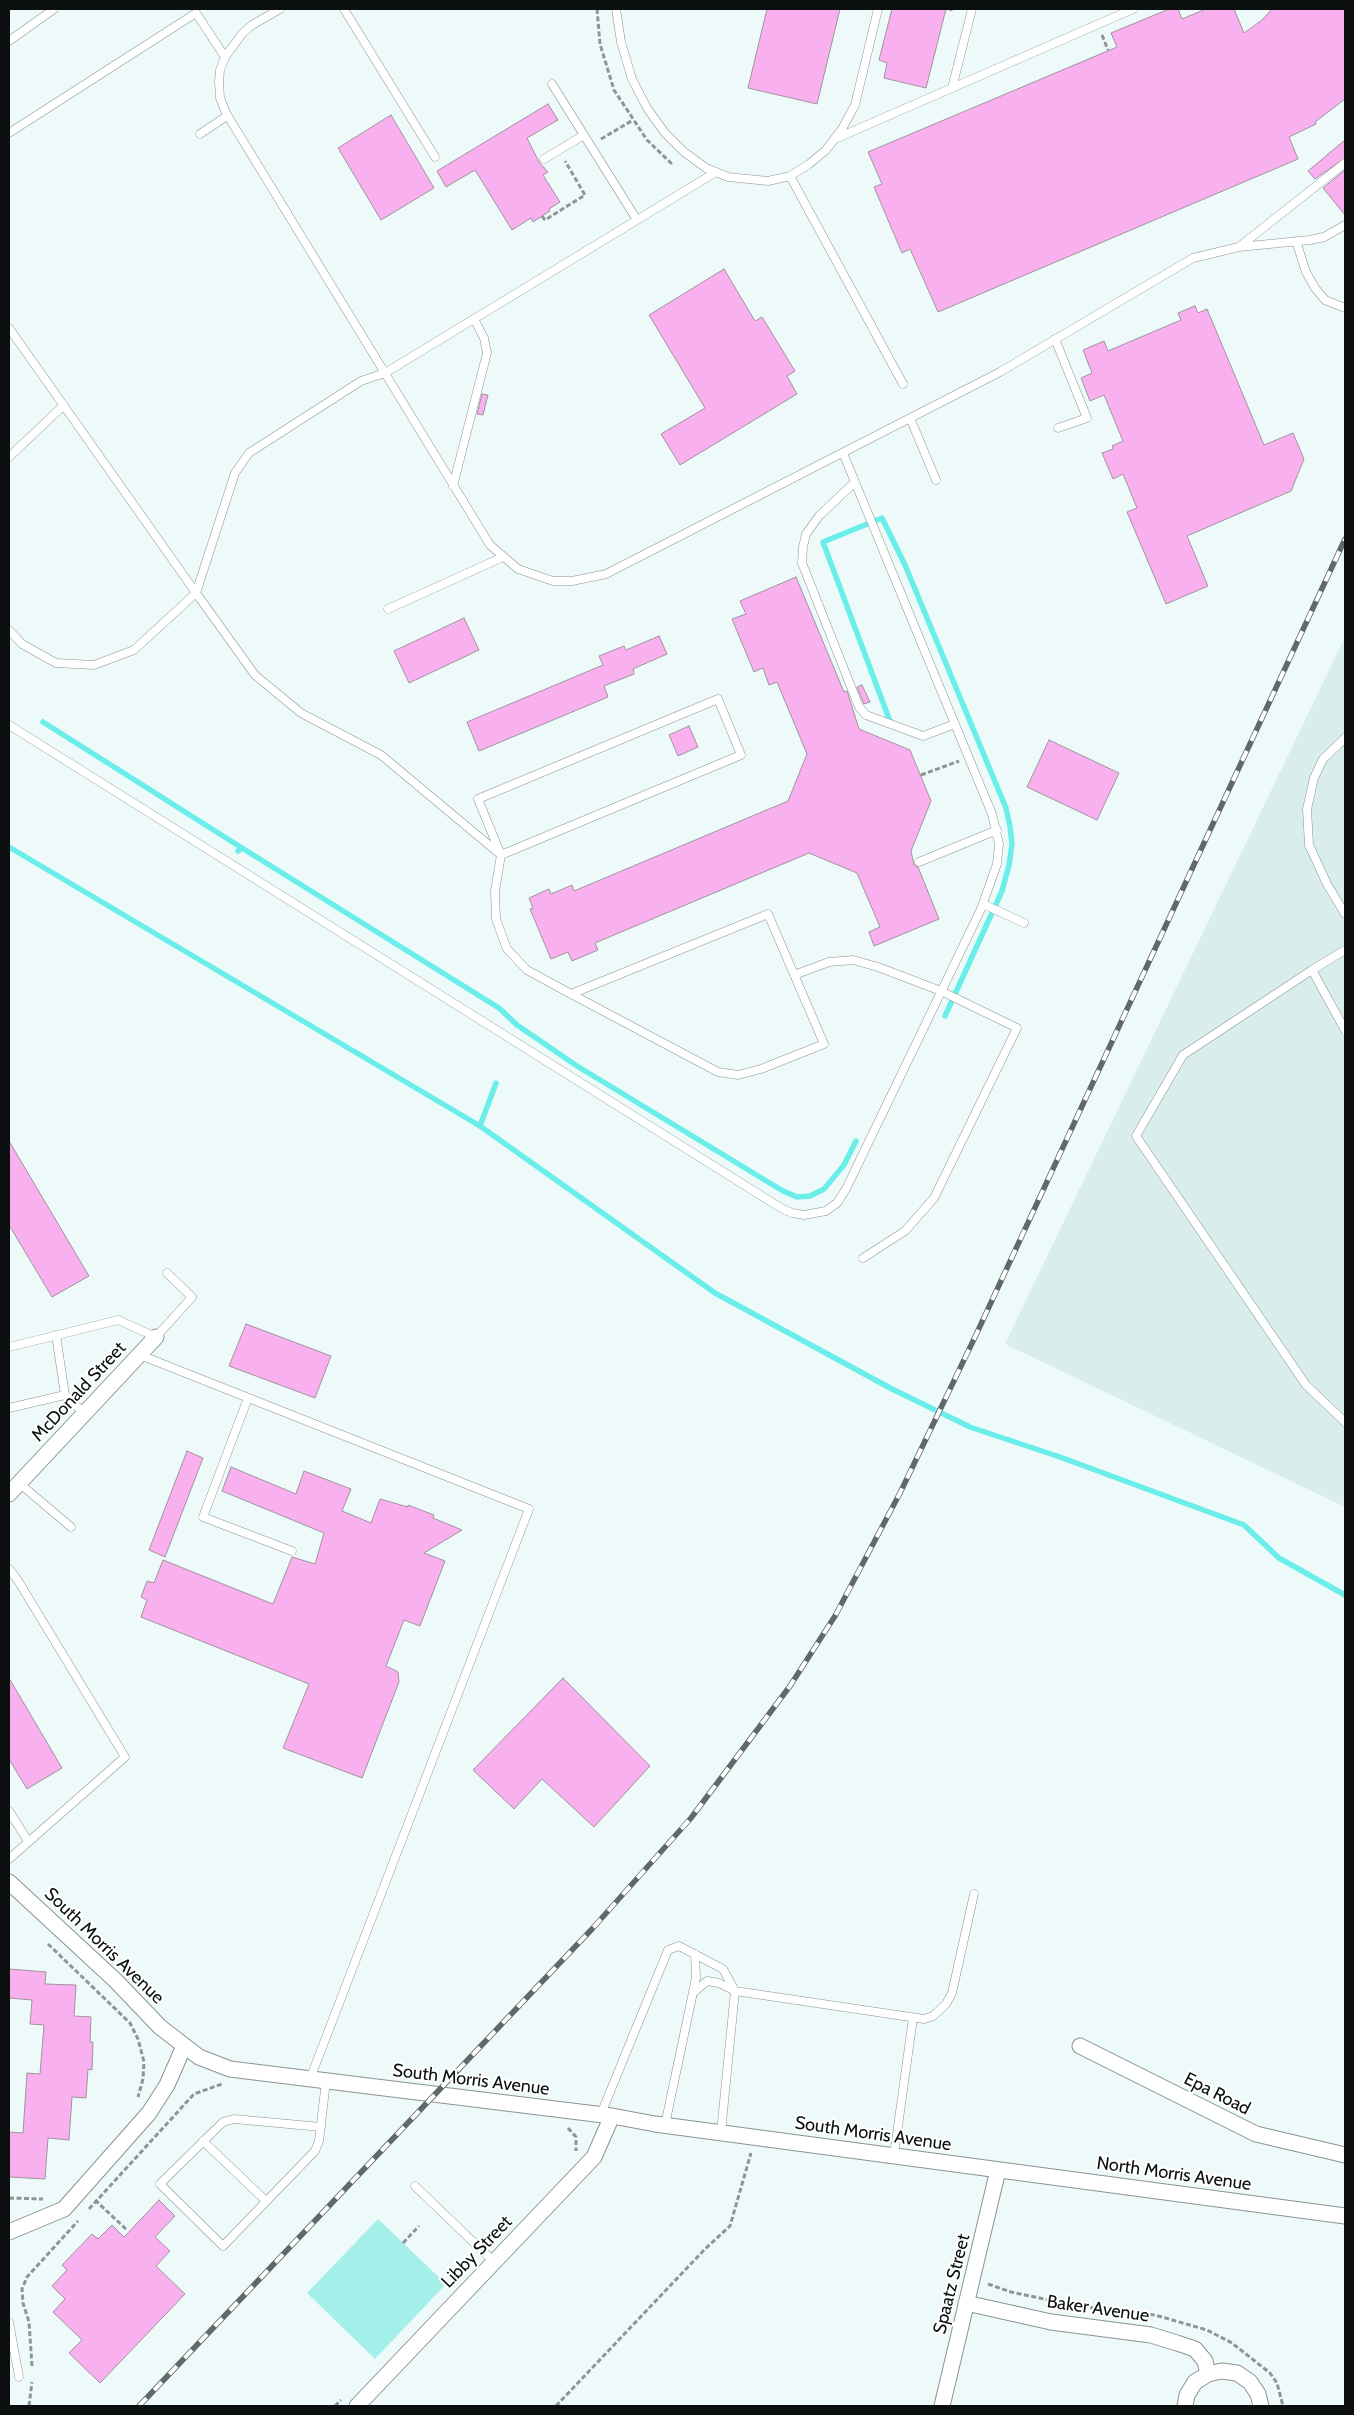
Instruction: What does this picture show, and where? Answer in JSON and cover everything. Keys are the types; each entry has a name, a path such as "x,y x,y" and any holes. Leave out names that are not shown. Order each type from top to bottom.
{"street":[{"name":"McDonald Street","path":"14,1489 156,1337"},
{"name":"South Morris Avenue","path":"9,1882 116,1981 160,2026 199,2057 230,2069 568,2110 998,2170"},
{"path":"9,2232 64,2209 149,2113 167,2085 184,2046"},
{"name":"Epa Road","path":"1080,2046 1256,2134 1345,2154"},
{"name":"Libby Street","path":"357,2406 594,2157 606,2115"},
{"name":"North Morris Avenue","path":"998,2170 1345,2216"},
{"name":"Spaatz Street","path":"942,2406 998,2170"},
{"name":"Baker Avenue","path":"966,2303 1051,2322 1151,2335 1195,2349 1205,2361 1208,2374"},
{"path":"1185,2406 1187,2395 1195,2382 1208,2374 1222,2371 1237,2374 1250,2382 1258,2394 1261,2406"}],"lane":[{"path":"9,41 54,9"},
{"path":"280,9 252,25 242,34 225,58 220,70 219,82 220,98 227,116 490,545 518,569 553,581 572,581 606,574 1000,372 1193,258 1239,247 1324,237 1345,225"},
{"path":"344,9 435,157"},
{"path":"616,9 621,42 632,79 647,108 665,133 684,152 716,172 744,180 768,181 790,176 808,164 834,140 855,105 878,9"},
{"path":"952,88 972,9"},
{"path":"1110,18 1115,9"},
{"path":"834,140 1133,9"},
{"path":"9,133 196,13 225,58"},
{"path":"552,84 637,220"},
{"path":"200,134 227,116"},
{"path":"544,159 584,135"},
{"path":"1239,247 1345,163"},
{"path":"9,630 22,644 56,663 94,665 134,650 196,593 235,473 249,452 361,381 385,373 716,172"},
{"path":"790,176 903,384"},
{"path":"1296,241 1306,272 1315,288 1325,300 1345,308"},
{"path":"453,486 487,353 484,338 474,319"},
{"path":"9,328 254,675 300,713 381,756 501,855"},
{"path":"1055,339 1086,418 1058,428"},
{"path":"9,457 64,405"},
{"path":"910,418 936,480"},
{"path":"9,725 792,1213 815,1215 826,1211 837,1203 846,1189 983,904 997,864 999,844 997,830 955,724 843,453"},
{"path":"855,482 819,516 806,534 802,546 802,563 859,708 866,715 923,736 955,724"},
{"path":"388,609 503,557"},
{"path":"501,855 741,755 718,699 478,800 501,855 495,891 496,919 507,949 527,970 571,994 718,1072 738,1075 761,1069 824,1044 768,914 571,994"},
{"path":"1345,738 1323,759 1314,778 1306,810 1309,845 1327,884 1345,914"},
{"path":"919,862 997,830"},
{"path":"983,904 1024,923"},
{"path":"1345,950 1183,1055 1136,1136 1306,1385 1345,1422"},
{"path":"794,975 829,962 853,960 878,967 941,991 1017,1028 934,1198 905,1231 863,1258"},
{"path":"1312,970 1345,1030"},
{"path":"9,1347 118,1320 156,1337 192,1297 167,1273"},
{"path":"56,1335 65,1395 85,1414"},
{"path":"140,1356 529,1509 310,2079"},
{"path":"9,1408 65,1395"},
{"path":"248,1398 203,1517 292,1551"},
{"path":"14,1489 71,1527"},
{"path":"9,1569 17,1579 125,1757 28,1841 9,1860"},
{"path":"9,1811 28,1841"},
{"path":"693,1993 707,1981 719,1983 735,1991 913,2018 924,2019 933,2016 946,2004 952,1992 974,1894"},
{"path":"606,2115 668,1950 679,1946 723,1969 735,1991 721,2132"},
{"path":"665,2125 693,1993 697,1968 695,1954"},
{"path":"894,2155 913,2018"},
{"path":"321,2127 234,2119 224,2122 160,2184 223,2246 315,2151 319,2141 321,2127 326,2081"},
{"path":"204,2141 266,2201"},
{"path":"415,2186 494,2262"},
{"path":"9,2322 19,2377"}],"path":[{"path":"590,145 632,120"},
{"path":"542,216 545,220 585,195 558,150"},
{"path":"921,776 968,758"},
{"path":"48,1944 123,2015 134,2031 144,2062 143,2078 134,2104"},
{"path":"568,2110 567,2126 576,2138 577,2147 574,2156"},
{"path":"556,2406 730,2226 752,2150"},
{"path":"83,2188 127,2230"},
{"path":"9,2198 46,2200"},
{"path":"403,2243 419,2226"},
{"path":"459,2274 468,2258 483,2251"},
{"path":"335,2406 342,2399"}],"shaded area":[{"path":"1345,637 1345,1507 1005,1344"},
{"path":"378,2219 446,2284 375,2359 307,2293"}],"building":[{"path":"767,9 840,9 817,104 748,88"},
{"path":"892,9 946,9 926,88 884,78 887,63 879,60"},
{"path":"1169,9 1178,9 1182,19 1206,9 1234,9 1244,33 1262,20 1272,9 1345,9 1345,99 1315,122 1316,124 1289,137 1298,159 938,312 910,249 902,253 874,187 882,184 868,152 1117,47 1111,33"},
{"path":"548,104 558,120 527,138 539,162 548,172 543,175 560,202 549,209 550,211 533,222 531,218 512,230 475,170 446,187 437,171"},
{"path":"391,115 434,188 381,220 338,148"},
{"path":"1345,140 1345,158 1315,179 1308,171"},
{"path":"1345,170 1345,215 1323,188"},
{"path":"724,269 755,321 762,317 795,371 787,376 797,394 680,465 661,434 705,408 649,315"},
{"path":"1195,306 1198,313 1207,309 1264,445 1293,433 1304,459 1291,491 1187,536 1208,586 1166,604 1127,512 1137,508 1123,474 1113,479 1102,453 1113,449 1112,446 1123,441 1104,395 1090,401 1081,378 1092,373 1083,350 1104,341 1108,351 1181,320 1178,313"},
{"path":"482,394 488,395 483,415 477,414"},
{"path":"796,577 844,692 847,691 859,729 910,750 931,801 911,851 914,865 918,867 939,919 874,946 869,932 880,927 857,873 809,853 595,943 598,950 572,961 568,952 551,959 530,909 533,908 529,898 549,889 551,894 572,885 574,891 788,801 807,754 777,682 769,685 763,668 754,672 732,619 746,614 740,601"},
{"path":"464,618 479,650 409,683 394,651"},
{"path":"659,636 667,654 633,669 634,674 604,686 608,697 479,751 467,722 603,665 599,656 624,646 626,650"},
{"path":"862,685 870,702 864,704 857,687"},
{"path":"689,726 698,747 678,756 669,735"},
{"path":"1049,740 1119,773 1097,820 1027,787"},
{"path":"9,1141 89,1276 52,1297 9,1225"},
{"path":"246,1324 331,1356 315,1398 229,1366"},
{"path":"187,1451 203,1458 165,1557 149,1550"},
{"path":"231,1467 296,1494 304,1471 351,1489 342,1511 371,1523 380,1499 408,1507 408,1505 434,1515 433,1518 462,1530 424,1553 445,1561 420,1626 404,1620 386,1666 398,1672 399,1682 362,1778 283,1748 309,1684 141,1617 147,1600 141,1597 147,1581 154,1583 163,1560 273,1604 292,1557 315,1564 324,1533 222,1491"},
{"path":"9,1678 62,1768 27,1789 9,1759"},
{"path":"563,1678 650,1766 594,1827 542,1779 514,1809 473,1770"},
{"path":"9,1969 46,1972 45,1984 76,1985 74,2016 91,2017 90,2042 93,2042 92,2070 88,2069 86,2098 72,2097 69,2140 48,2138 45,2179 9,2177 9,2132 23,2133 27,2073 40,2074 44,2025 30,2024 32,2000 9,1998"},
{"path":"159,2200 175,2216 155,2237 170,2251 156,2266 185,2294 100,2383 69,2353 82,2340 53,2312 65,2299 52,2286 67,2270 62,2265 92,2234 98,2239 112,2225 124,2237"}],"waterway":[{"path":"891,724 823,542 882,518 905,565 1006,808 1010,827 1012,844 1002,891 945,1016"},
{"path":"43,722 242,848 238,851"},
{"path":"9,847 480,1126 715,1293 892,1389 970,1427 1060,1457 1244,1525 1279,1558 1345,1595"},
{"path":"242,848 499,1008 517,1025 577,1066 783,1191 797,1197 810,1196 824,1189 844,1165 856,1141"},
{"path":"480,1126 496,1083"}],"railway":[{"path":"139,2406 592,1929 691,1818 790,1686 835,1616 900,1493 975,1337 1345,539"}]}
